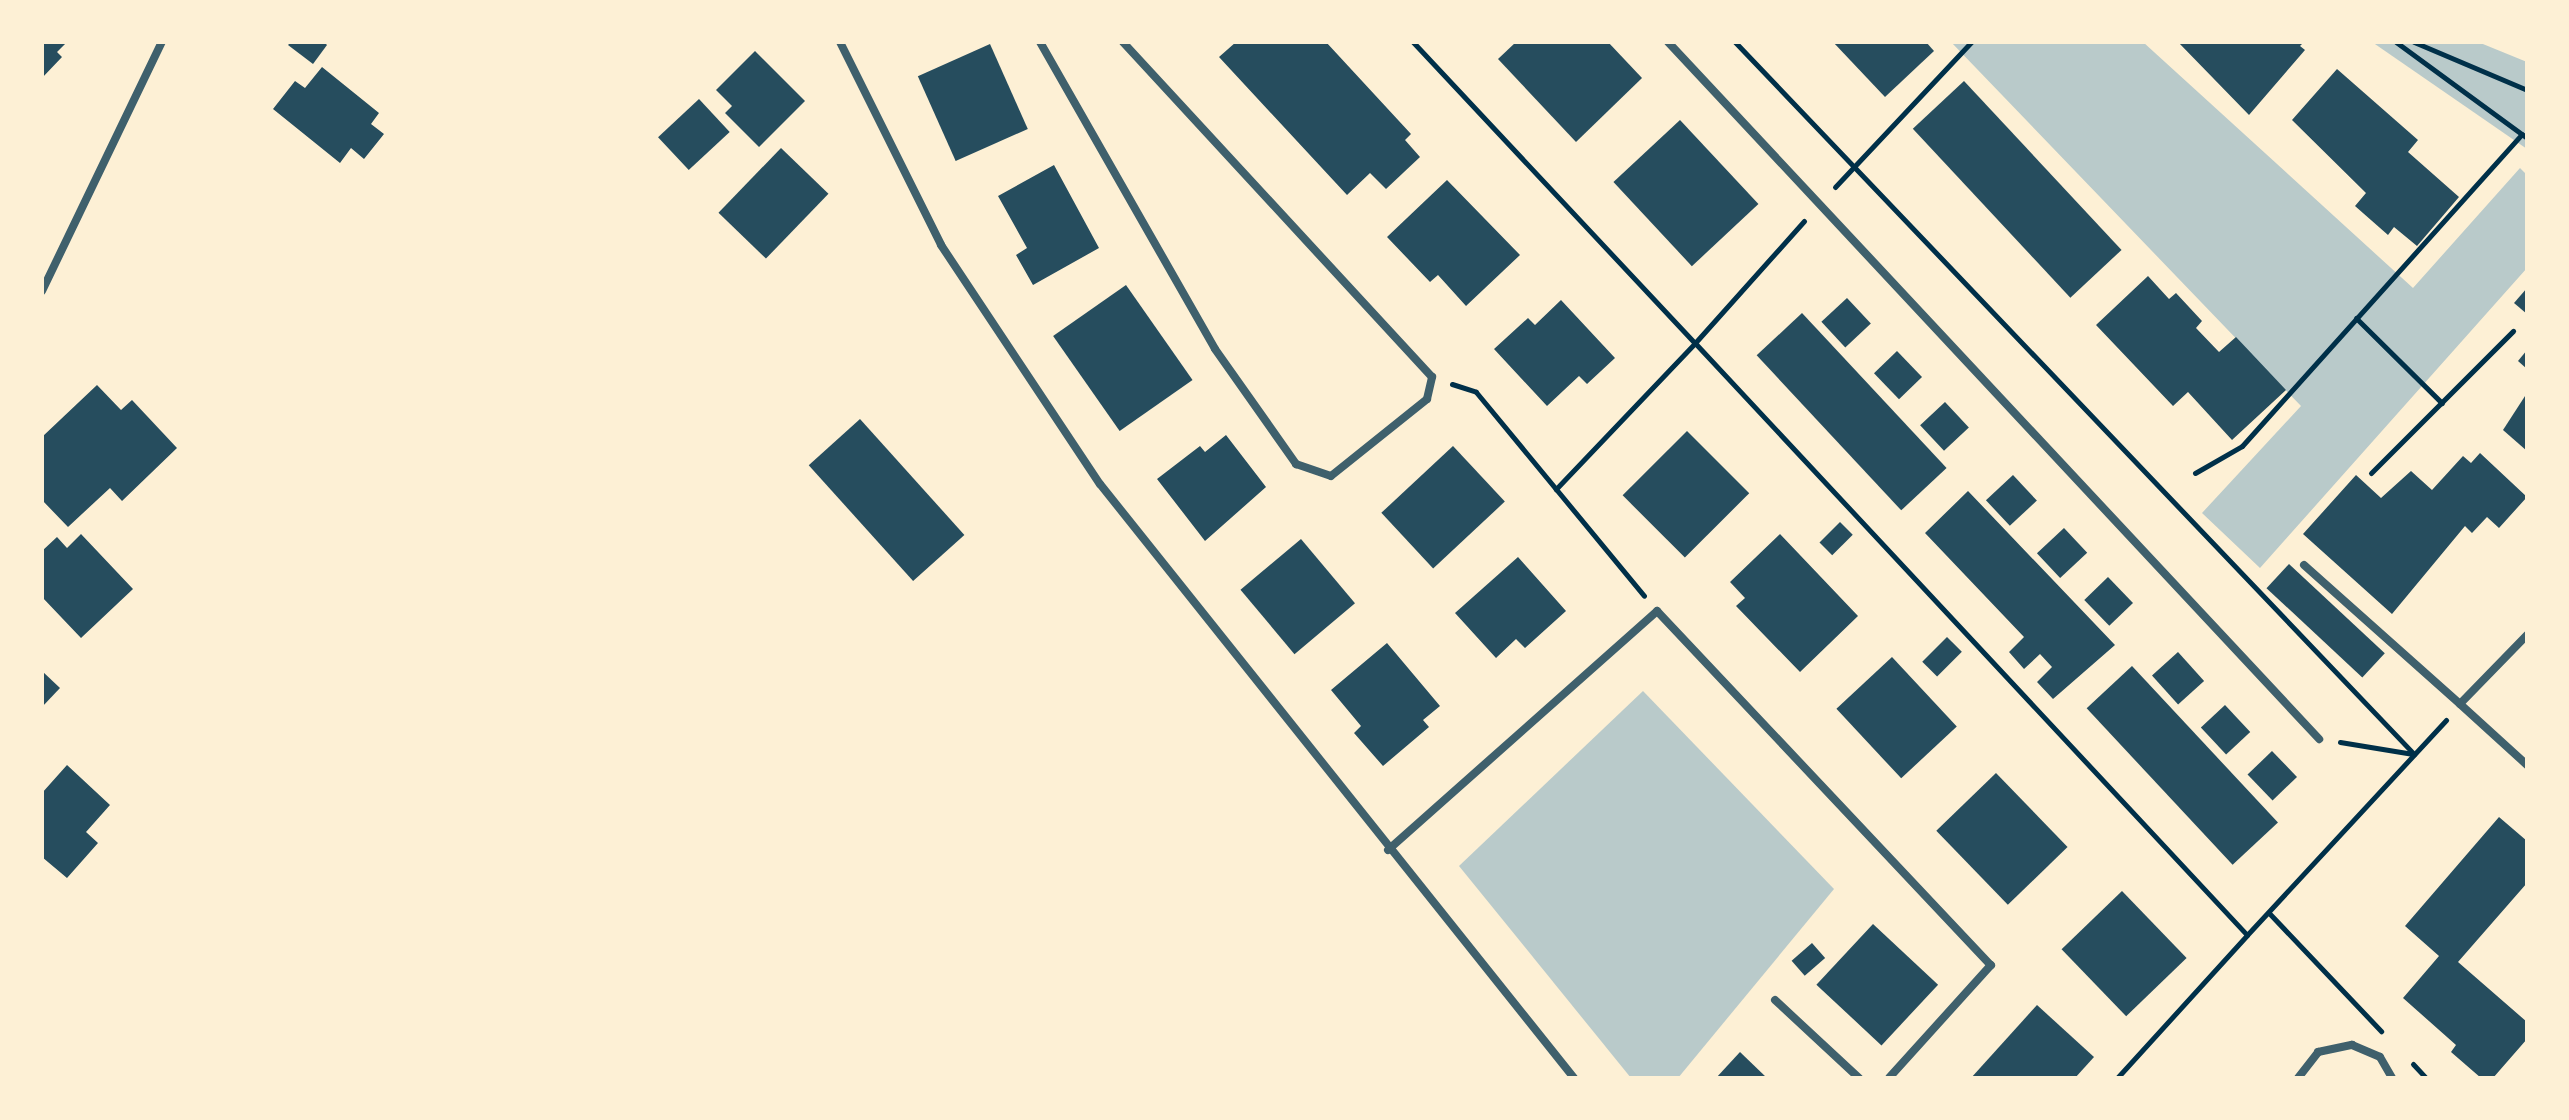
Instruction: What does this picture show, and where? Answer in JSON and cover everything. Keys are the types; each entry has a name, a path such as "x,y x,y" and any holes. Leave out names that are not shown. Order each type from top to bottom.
{"street":[{"path":"42,291 162,42"},
{"path":"840,42 941,245 1100,484 1388,850 1574,1078"},
{"path":"1040,42 1215,349 1296,464 1331,476 1427,399 1432,377 1123,42"},
{"path":"1668,42 2319,739"},
{"path":"2304,565 2527,765"},
{"path":"1388,850 1657,611 1991,965 1889,1078"},
{"path":"2460,704 2527,635"},
{"path":"1775,1000 1859,1078"},
{"path":"2298,1078 2318,1052 2352,1045 2380,1057 2392,1078"}],"path":[{"path":"1413,42 2247,935"},
{"path":"1735,42 2414,754"},
{"path":"1556,489 1695,343 1852,167 1971,42"},
{"path":"2195,473 2242,446 2524,136 2396,42"},
{"path":"2414,42 2527,90"},
{"path":"2356,318 2442,403"},
{"path":"2371,473 2513,331"},
{"path":"1432,377 1476,392 1657,611"},
{"path":"2117,1078 2460,704"},
{"path":"2319,739 2414,754"},
{"path":"2269,913 2390,1039"},
{"path":"2409,1060 2426,1078"}],"shaded area":[{"path":"1951,42 2143,42 2413,288 2520,168 2527,175 2527,268 2260,568 2202,513 2301,406"},
{"path":"2372,42 2478,42 2527,62 2527,149"},
{"path":"1643,691 1834,889 1678,1078 1631,1078 1459,866"}],"building":[{"path":"42,42 67,42 57,52 62,57 42,78"},
{"path":"291,42 324,42 327,45 313,64 288,45"},
{"path":"1236,42 1326,42 1411,134 1405,140 1420,157 1386,189 1370,173 1347,195 1219,57"},
{"path":"1516,42 1608,42 1642,78 1576,142 1498,59"},
{"path":"1833,42 1926,42 1934,51 1885,97"},
{"path":"2178,42 2304,42 2300,46 2305,50 2249,115"},
{"path":"990,44 1028,129 956,161 918,76"},
{"path":"755,51 805,101 759,147 725,113 732,106 716,90"},
{"path":"322,67 379,113 371,124 384,134 364,159 351,148 340,163 273,109 295,81 305,88"},
{"path":"2337,69 2418,140 2408,152 2459,197 2417,246 2394,227 2388,235 2355,206 2366,193 2292,120"},
{"path":"1964,81 2122,250 2070,298 1913,129"},
{"path":"699,99 730,132 689,170 658,137"},
{"path":"1680,120 1758,204 1692,266 1613,182"},
{"path":"781,148 828,194 766,259 718,213"},
{"path":"1054,165 1099,248 1033,285 1016,255 1027,248 998,196"},
{"path":"1447,180 1520,255 1466,306 1438,275 1430,282 1387,237"},
{"path":"2148,276 2169,299 2176,293 2202,321 2196,328 2219,352 2236,337 2286,390 2232,440 2188,392 2173,406 2096,325"},
{"path":"1126,285 1193,380 1120,431 1053,336"},
{"path":"2527,288 2527,314 2514,303"},
{"path":"1847,298 1871,324 1845,347 1821,322"},
{"path":"1561,300 1615,358 1587,384 1579,376 1547,406 1494,349 1528,318 1535,325"},
{"path":"1802,313 1947,468 1901,510 1757,355"},
{"path":"2527,350 2527,369 2518,361"},
{"path":"1897,351 1922,377 1899,399 1874,373"},
{"path":"97,385 121,410 132,400 177,448 122,501 110,488 68,527 42,500 42,437"},
{"path":"2527,393 2527,451 2503,430"},
{"path":"1945,402 1969,428 1944,451 1920,425"},
{"path":"860,419 964,535 913,581 809,465"},
{"path":"1687,431 1749,493 1685,558 1623,495"},
{"path":"1226,435 1266,487 1205,541 1157,479 1200,446 1205,452"},
{"path":"1453,446 1505,502 1433,568 1381,513"},
{"path":"2480,453 2527,497 2499,528 2487,517 2472,533 2465,526 2392,614 2303,534 2356,475 2381,498 2411,471 2432,490 2463,456 2471,463"},
{"path":"2013,475 2037,501 2010,526 1986,500"},
{"path":"1968,491 2115,645 2053,699 2037,682 2052,667 2040,654 2024,669 2009,652 2024,637 1925,533"},
{"path":"1840,522 1853,535 1832,555 1819,543"},
{"path":"2064,528 2087,553 2060,578 2037,553"},
{"path":"81,534 133,589 81,638 42,597 42,551 57,537 67,548"},
{"path":"1780,534 1858,616 1800,672 1736,606 1745,598 1730,582"},
{"path":"1301,539 1355,603 1294,654 1240,590"},
{"path":"1518,557 1566,611 1525,648 1516,639 1496,658 1455,613"},
{"path":"2289,564 2385,653 2362,677 2266,588"},
{"path":"2108,577 2133,603 2109,626 2084,600"},
{"path":"1947,637 1962,652 1937,677 1922,662"},
{"path":"1387,643 1440,706 1423,720 1429,727 1383,766 1354,733 1361,726 1331,690"},
{"path":"2178,652 2204,681 2178,704 2152,675"},
{"path":"1892,657 1957,726 1901,778 1836,709"},
{"path":"2132,666 2278,823 2233,865 2087,708"},
{"path":"42,671 60,688 42,707"},
{"path":"2225,705 2250,732 2226,755 2201,728"},
{"path":"2272,751 2297,777 2273,801 2248,775"},
{"path":"67,765 110,805 86,832 98,843 67,878 42,857 42,793"},
{"path":"1996,773 2068,847 2008,905 1936,831"},
{"path":"2499,817 2527,841 2527,883 2458,962 2527,1022 2527,1039 2493,1078 2481,1078 2451,1052 2456,1045 2403,998 2439,956 2405,926"},
{"path":"2122,891 2187,958 2126,1016 2062,949"},
{"path":"1873,924 1938,985 1881,1045 1816,985"},
{"path":"1812,943 1825,958 1805,976 1792,961"},
{"path":"2037,1005 2094,1057 2075,1078 1971,1078"},
{"path":"1740,1052 1767,1078 1716,1078"}]}
